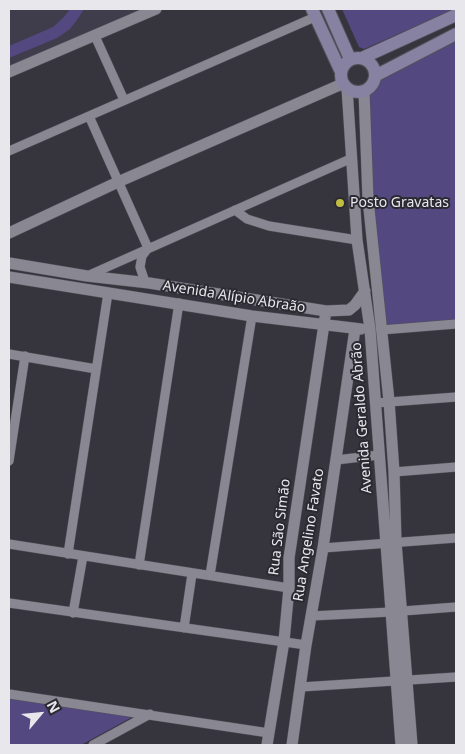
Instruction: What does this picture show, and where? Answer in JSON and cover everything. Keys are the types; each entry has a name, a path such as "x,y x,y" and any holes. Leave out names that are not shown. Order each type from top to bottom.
{"main road":[{"path":"328,9 356,59 372,64 375,76 371,87 364,91 354,92 343,81 343,65 356,59 456,15"},
{"name":"Avenida Geraldo Abrão","path":"313,13 343,81"},
{"path":"375,76 456,34"}],"street":[{"path":"9,72 156,9"},
{"path":"9,151 90,116 313,13"},
{"path":"95,36 124,100"},
{"path":"9,232 343,81"},
{"name":"Avenida Geraldo Abrão","path":"343,81 357,240 365,291 376,329 389,402 394,472 391,543"},
{"name":"Avenida Geraldo Abrão","path":"364,91 376,329 376,403 379,455 391,543 402,680 412,745"},
{"path":"90,116 148,248"},
{"path":"87,276 350,159"},
{"path":"354,200 368,200"},
{"path":"235,210 247,219 257,223 357,240"},
{"name":"Avenida Alípio Abraão","path":"145,282 140,267 142,256 148,248"},
{"name":"Avenida Alípio Abraão","path":"9,263 87,276 145,282 326,312 349,310 365,291"},
{"name":"Avenida Alípio Abraão","path":"9,277 324,326 376,329 456,324"},
{"path":"144,298 145,282"},
{"path":"68,554 108,293"},
{"path":"139,565 179,303"},
{"name":"Rua São Simão","path":"267,745 284,641 289,588 289,558 326,312"},
{"path":"210,575 252,316"},
{"name":"Rua Angelino Favato","path":"292,745 355,329"},
{"path":"9,354 96,369"},
{"path":"9,461 25,356"},
{"path":"376,403 456,397"},
{"path":"336,460 379,455"},
{"path":"394,472 456,467"},
{"path":"323,548 456,538"},
{"path":"9,544 289,588"},
{"path":"73,612 83,556"},
{"path":"184,628 192,574"},
{"path":"9,603 306,645"},
{"path":"311,616 456,607"},
{"path":"301,686 456,677"},
{"name":"Avenida Geraldo Abrão","path":"401,745 402,680"},
{"path":"9,694 269,732"},
{"path":"93,745 150,714"}],"shaded area":[{"path":"9,9 151,9 9,71"},
{"path":"70,9 84,9 70,29 57,38 9,58 9,46 53,27"},
{"path":"342,9 455,9 364,49 359,47"},
{"path":"456,35 456,324 381,330 374,253 369,93 378,77"},
{"path":"9,698 136,715 81,745 9,745"}],"place":[{"name":"Posto Gravatas","path":"340,203"}]}
